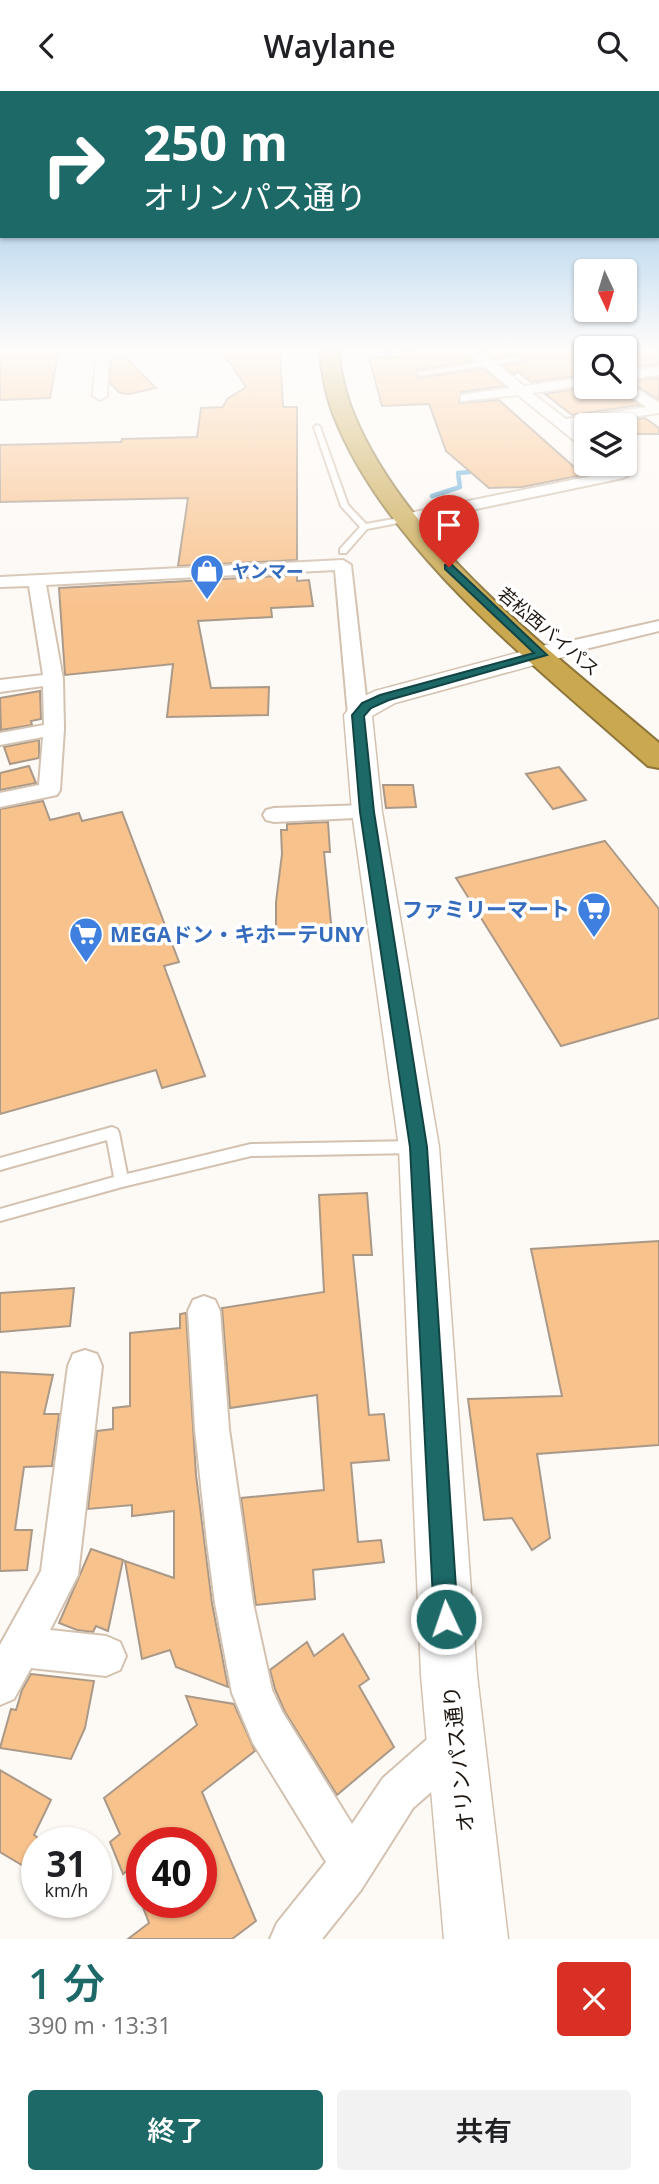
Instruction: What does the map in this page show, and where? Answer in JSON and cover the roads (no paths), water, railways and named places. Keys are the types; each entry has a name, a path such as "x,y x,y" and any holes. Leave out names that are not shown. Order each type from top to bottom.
{"highway":[{"name":"若松西バイパス","path":"355,434 463,583 563,650 659,759"},
{"name":"若松西バイパス","path":"375,434 417,517 523,609"}],"street":[{"path":"417,517 613,476"},
{"path":"0,582 343,565 358,715"},
{"path":"0,800 49,790 54,729 53,679 36,579"},
{"path":"358,715 366,706 385,697 659,626"},
{"path":"0,686 53,679"},
{"name":"オリンパス通り","path":"358,715 367,812 419,1147 449,1675 476,1939"},
{"path":"0,739 54,729"},
{"path":"274,815 367,812"},
{"path":"204,1311 212,1429 226,1542 234,1604 252,1693 268,1728 352,1864"},
{"path":"0,1685 59,1575 85,1366"},
{"path":"20,1647 106,1656"},
{"path":"293,1939 352,1864 398,1793 456,1742"}],"lane":[{"path":"320,434 345,506 364,527"},
{"path":"343,551 364,527 417,517"},
{"path":"0,1164 112,1133 122,1181"},
{"path":"0,1215 122,1181 251,1150 419,1147"}],"waterway":[{"path":"432,496 460,487 458,473 481,471"}],"place":[{"name":"ヤンマー","path":"207,601"},
{"name":"ファミリーマート","path":"594,939"},
{"name":"MEGAドン・キホーテUNY","path":"86,964"}]}
